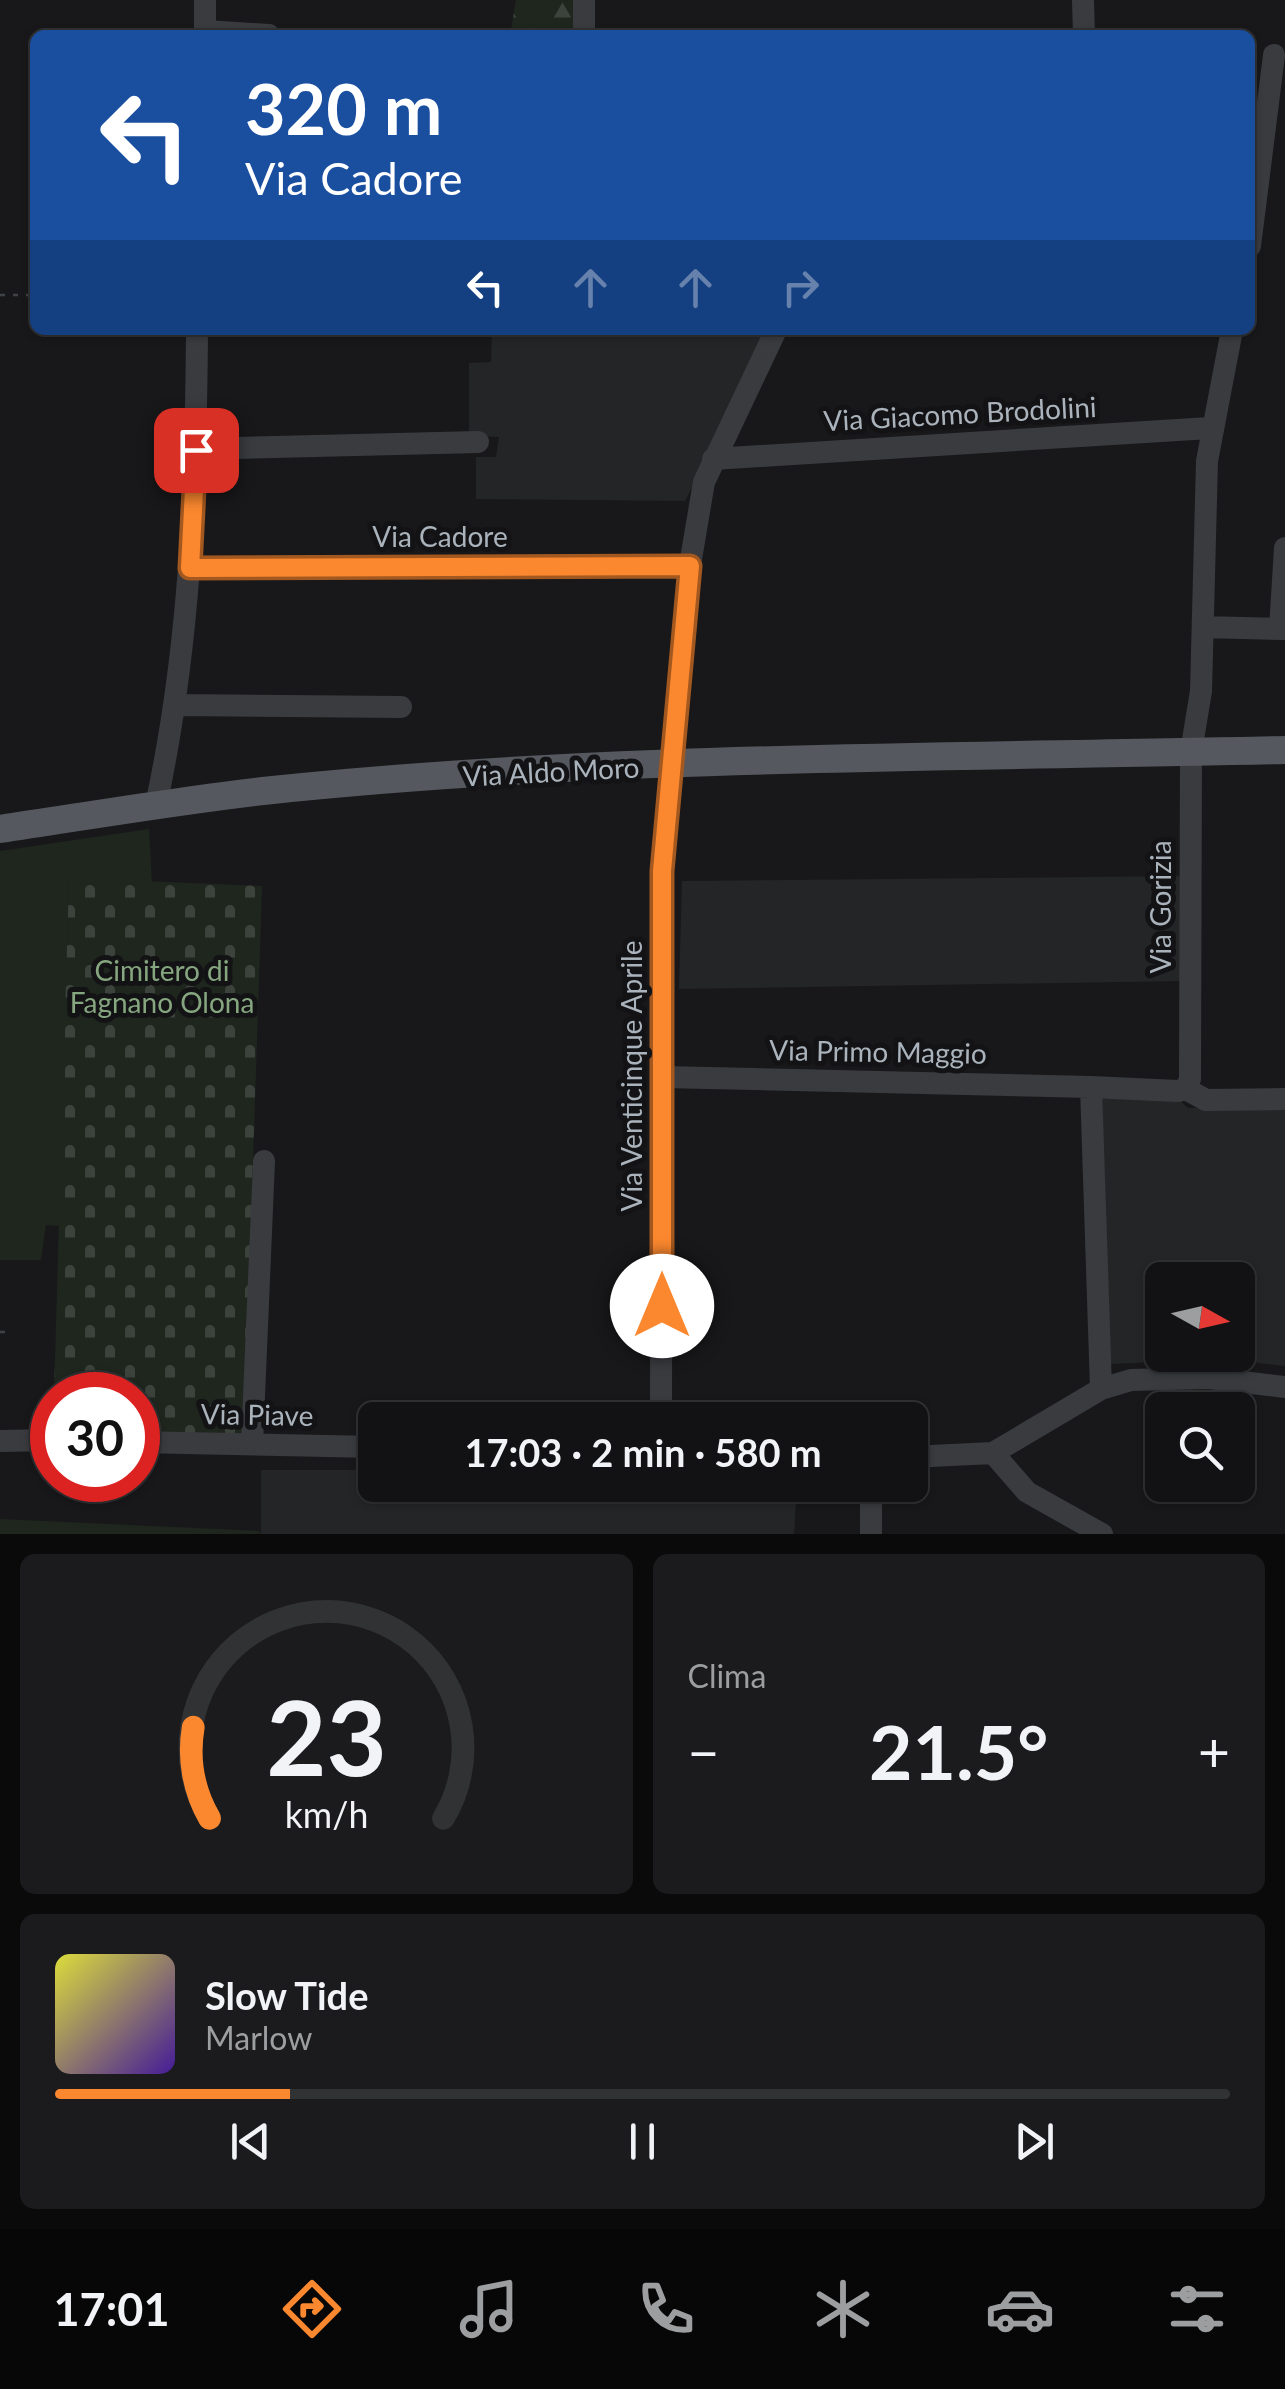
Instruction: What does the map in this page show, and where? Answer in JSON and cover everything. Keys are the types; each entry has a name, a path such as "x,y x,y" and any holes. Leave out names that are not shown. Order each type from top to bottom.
{"main road":[{"name":"Via Aldo Moro","path":"0,829 156,805 370,782 672,766 1285,750"}],"street":[{"path":"205,30 206,0"},
{"path":"584,0 584,30"},
{"path":"1084,0 1084,30"},
{"path":"1255,58 1280,55 1255,214"},
{"path":"156,805 178,705 190,568 197,335"},
{"name":"Via Venticinque Aprile","path":"661,1402 661,900 690,566 697,508 713,459 774,335"},
{"name":"Via Gorizia","path":"1186,1089 1190,1079 1192,752 1202,691 1210,428 1231,335"},
{"name":"Via Giacomo Brodolini","path":"713,459 1210,428"},
{"path":"196,450 478,442"},
{"path":"1203,627 1282,629 1285,548"},
{"name":"Via Cadore","path":"190,568 690,566"},
{"path":"178,705 401,707"},
{"name":"Via Primo Maggio","path":"664,1077 1091,1086"},
{"path":"1101,1389 1091,1086 1186,1089 1206,1100 1285,1099"},
{"path":"252,1444 264,1160"},
{"path":"928,1456 993,1454 1101,1389 1164,1377 1285,1387"},
{"path":"0,1441 30,1440"},
{"name":"Via Piave","path":"160,1442 358,1447"},
{"path":"993,1454 1027,1492 1102,1534"},
{"path":"870,1534 871,1502"}],"path":[{"path":"0,294 30,295"},
{"path":"0,1332 7,1332"}],"shaded area":[{"path":"492,335 768,335 685,501 476,499 476,457 496,457 499,437 469,436 469,363 491,362"},
{"path":"1183,876 1183,981 679,989 682,881"},
{"path":"1102,1099 1178,1099 1188,1108 1285,1105 1285,1366 1255,1363 1255,1262 1145,1262 1145,1362 1110,1364"},
{"path":"261,1470 358,1470 358,1502 796,1502 794,1534 261,1534"}],"green space":[{"path":"516,0 575,0 575,30 511,30"},
{"path":"149,829 152,882 69,879 60,1226 46,1225 41,1260 0,1260 0,851"},
{"name":"Cimitero di Fagnano Olona","path":"69,878 262,886 244,1435 160,1433 160,1372 55,1372"},
{"path":"0,1519 259,1531 261,1534 0,1534"}],"route":[{"path":"196,450 190,568 690,566 662,871 662,1306"}]}
